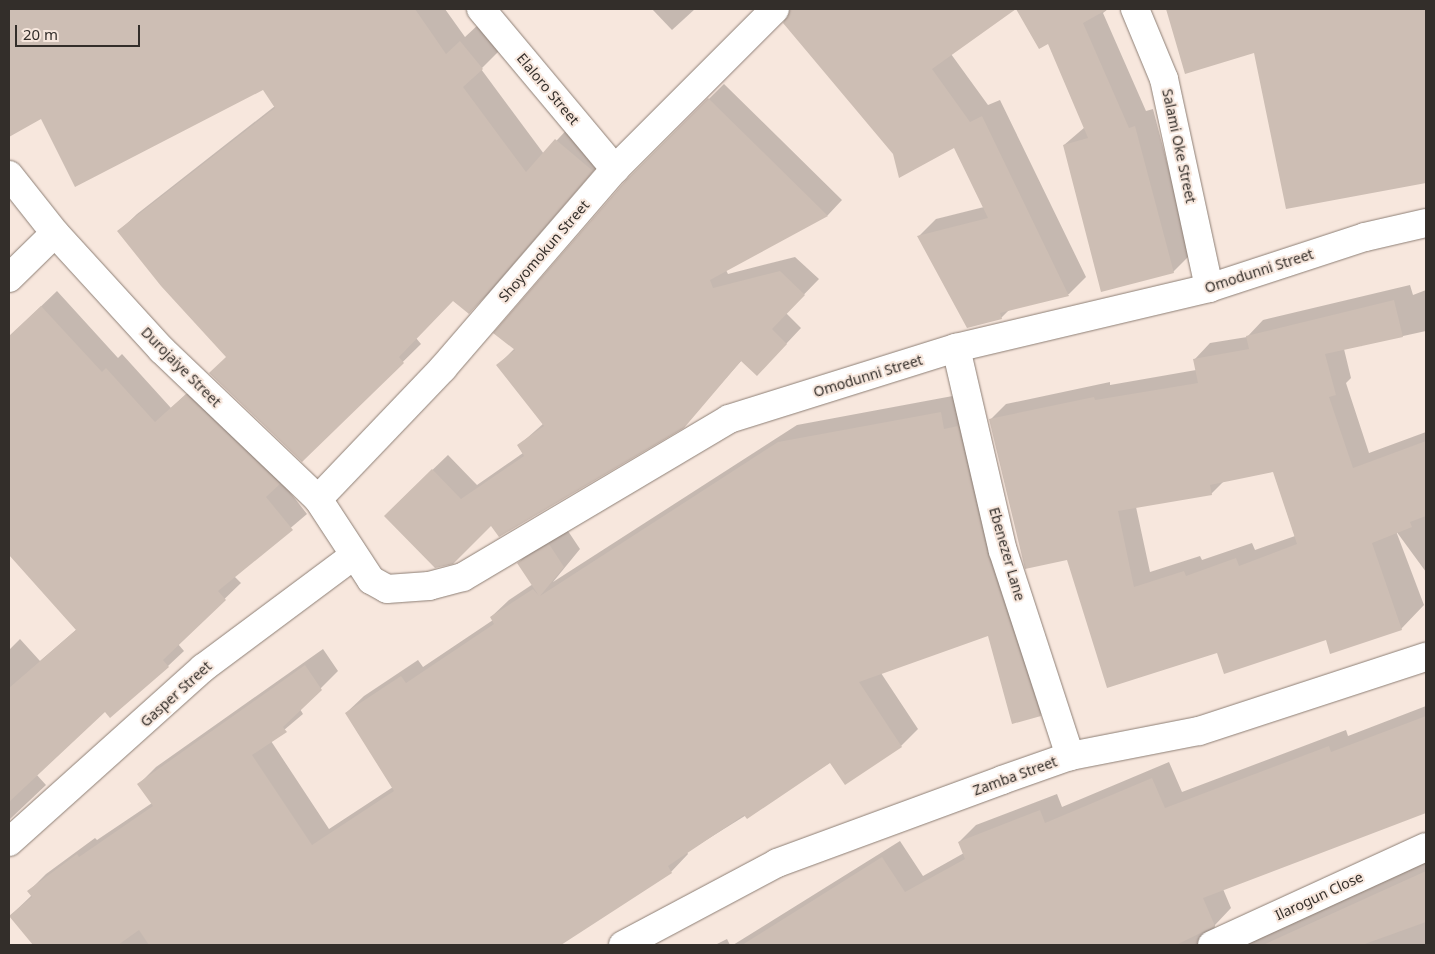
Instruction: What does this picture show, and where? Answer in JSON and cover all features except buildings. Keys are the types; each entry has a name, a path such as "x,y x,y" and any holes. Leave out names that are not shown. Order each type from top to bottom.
{"street":[{"name":"Elaloro Street","path":"481,9 615,168"},
{"name":"Shoyomokun Street","path":"318,499 443,368 615,168 775,9"},
{"name":"Salami Oke Street","path":"1135,9 1164,80 1209,288"},
{"name":"Durojaiye Street","path":"9,175 55,233 162,350 318,499 353,556"},
{"name":"Omodunni Street","path":"353,556 371,580 387,589 429,586 463,576 729,419 956,348 1209,288 1365,237 1426,223"},
{"path":"9,278 55,233"},
{"name":"Ebenezer Lane","path":"956,348 1004,551 1070,756"},
{"name":"Gasper Street","path":"9,842 203,668 353,556"},
{"name":"Zamba Street","path":"623,945 777,863 1070,756 1199,732 1426,657"},
{"name":"Ilarogun Close","path":"1212,945 1426,847"}]}
